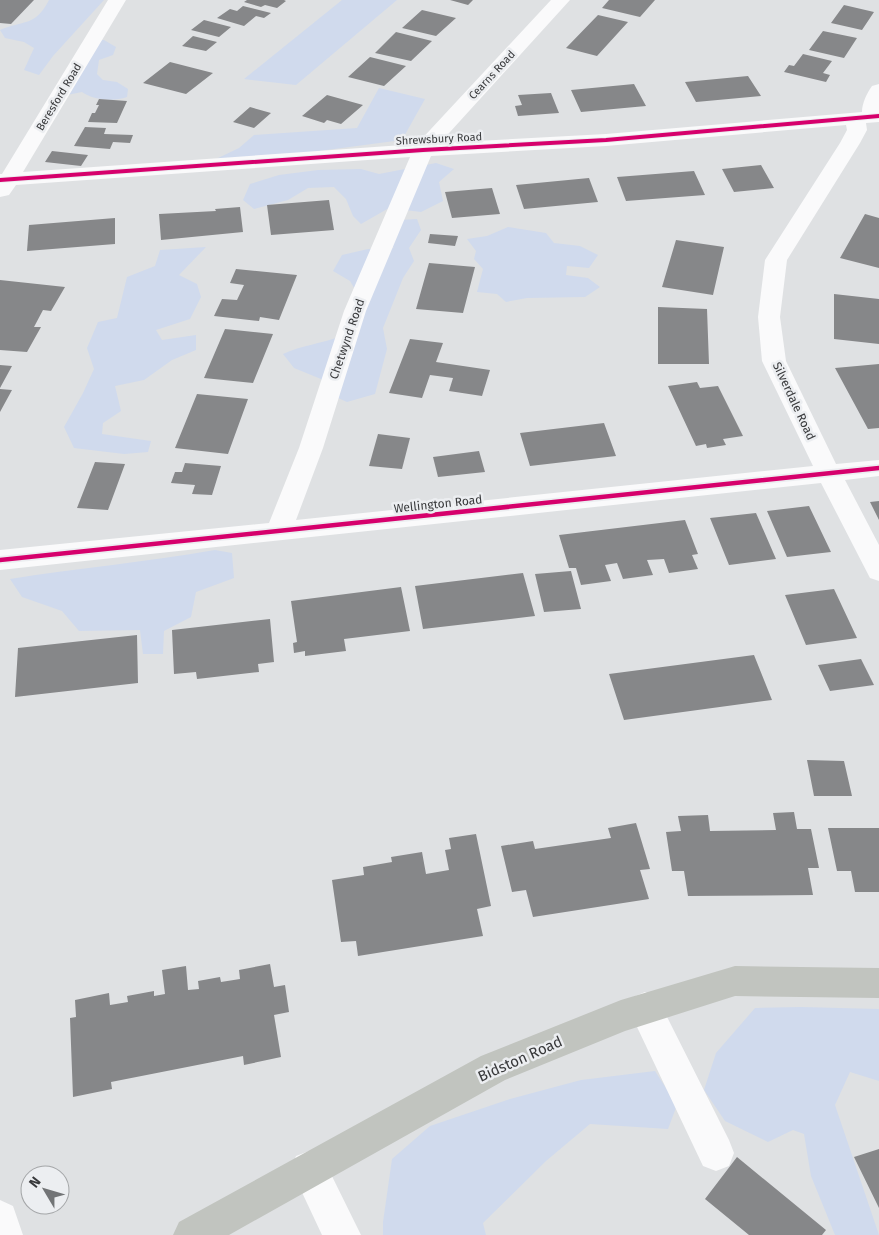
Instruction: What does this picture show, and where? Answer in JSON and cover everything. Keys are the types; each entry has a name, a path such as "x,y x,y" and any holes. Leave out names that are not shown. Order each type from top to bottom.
{"main road":[{"name":"Bidston Road","path":"192,1235 494,1068 621,1016 735,981 879,983"}],"street":[{"name":"Beresford Road","path":"3,184 117,0"},
{"name":"Cearns Road","path":"423,150 561,0"},
{"name":"Silverdale Road","path":"879,90 869,117 857,130 776,260 769,317 774,361 828,473 879,571"},
{"name":"Shrewsbury Road","path":"3,184 423,150 606,140 869,117"},
{"name":"Chetwynd Road","path":"279,531 311,448 355,311 423,150"},
{"name":"Wellington Road","path":"0,560 879,468"},
{"path":"645,1008 716,1153"},
{"path":"309,1169 342,1235"},
{"path":"0,1219 4,1235"}],"shaded area":[{"path":"49,0 104,0 53,56 39,75 24,70 34,48 24,42 5,38 0,30 33,19 39,15"},
{"path":"342,0 397,0 296,85 244,79"},
{"path":"89,40 104,40 116,47 113,55 99,60 97,74 103,80 117,82 128,89 127,97 103,99 92,97 82,92 67,95"},
{"path":"379,88 425,99 402,140 289,155 216,159 239,148 254,135 357,128"},
{"path":"436,163 454,169 439,182 443,201 421,212 389,208 361,224 353,216 346,199 334,187 308,188 288,200 254,209 243,200 250,184 279,175 318,170 361,169 379,174"},
{"path":"417,219 421,230 409,248 414,261 403,278 383,328 387,349 375,394 347,402 322,391 321,379 294,368 283,354 341,336 356,291 350,281 333,271 342,255 368,249 394,248 378,237 383,221"},
{"path":"508,227 546,233 554,243 580,246 598,255 589,268 567,266 566,275 588,278 600,287 585,297 527,298 506,302 497,294 477,292 483,269 474,259 476,251 467,239 487,236"},
{"path":"206,247 179,275 197,284 201,297 190,319 156,330 162,340 196,335 196,350 172,360 144,380 115,386 121,411 103,423 102,434 151,441 148,452 124,454 74,448 64,427 94,369 87,348 98,322 117,318 127,277 155,266 160,250"},
{"path":"215,550 232,553 234,578 196,592 191,617 164,631 163,654 143,654 140,630 79,631 62,611 22,597 10,579 164,558"},
{"path":"755,1008 879,1009 879,1081 850,1072 835,1105 879,1235 835,1235 811,1176 804,1134 793,1130 768,1142 725,1121 704,1090 716,1053"},
{"path":"655,1071 677,1105 668,1129 590,1124 546,1161 483,1223 486,1235 383,1235 383,1222 392,1159 430,1126 510,1099 581,1080"}],"building":[{"path":"0,0 34,0 11,24 0,23"},
{"path":"247,0 286,1 277,8 265,5 261,7 244,2"},
{"path":"450,0 473,0 468,5"},
{"path":"609,0 655,0 640,17 602,8"},
{"path":"844,5 874,12 862,30 831,23"},
{"path":"243,6 271,13 264,18 256,16 244,26 217,18 230,9 237,11"},
{"path":"422,10 456,18 436,36 402,28"},
{"path":"598,15 628,22 597,56 566,48"},
{"path":"204,20 231,27 219,37 191,30"},
{"path":"823,31 857,38 844,58 809,50"},
{"path":"396,32 432,41 411,61 375,53"},
{"path":"193,36 217,42 206,51 182,46"},
{"path":"803,54 832,61 823,73 830,75 826,82 784,72 789,65 794,66"},
{"path":"370,57 406,66 384,86 348,77"},
{"path":"170,62 213,73 186,94 143,83"},
{"path":"748,76 761,96 696,102 685,82"},
{"path":"634,84 646,106 581,112 571,90"},
{"path":"551,93 559,113 518,116 515,106 522,105 518,95"},
{"path":"327,95 363,105 341,124 327,120 324,123 302,116"},
{"path":"99,99 127,101 117,123 88,122 92,113 95,113 99,105 96,105"},
{"path":"250,107 271,113 254,128 233,122"},
{"path":"85,127 106,128 104,134 133,135 130,143 113,142 110,149 74,146"},
{"path":"52,151 88,155 81,166 45,162"},
{"path":"761,165 774,188 734,192 722,169"},
{"path":"694,171 705,195 626,201 617,177"},
{"path":"589,178 598,202 524,209 516,185"},
{"path":"492,188 500,214 452,218 445,192"},
{"path":"329,200 334,230 271,235 267,205"},
{"path":"240,207 243,232 161,240 159,214 216,211 215,209"},
{"path":"865,214 879,218 879,268 840,258"},
{"path":"115,218 115,244 27,251 29,225"},
{"path":"430,234 458,236 455,246 428,243"},
{"path":"676,240 724,247 713,295 662,287"},
{"path":"429,263 475,267 463,313 416,309"},
{"path":"236,269 297,275 279,320 260,317 259,321 214,316 222,299 237,300 244,285 230,283"},
{"path":"0,280 65,287 51,311 43,310 34,327 41,327 27,352 0,350"},
{"path":"834,294 879,299 879,344 834,339"},
{"path":"658,307 707,309 709,364 658,364"},
{"path":"225,329 273,334 253,383 204,378"},
{"path":"410,339 443,343 436,362 490,370 482,396 449,391 453,378 430,375 422,398 389,393"},
{"path":"879,364 879,428 868,429 835,368"},
{"path":"0,365 12,366 0,388"},
{"path":"697,382 700,388 718,386 743,436 723,439 726,445 707,448 706,444 696,446 668,386"},
{"path":"0,389 12,390 0,412"},
{"path":"197,394 248,399 228,454 175,448"},
{"path":"604,423 616,456 530,466 520,433"},
{"path":"378,434 410,438 402,469 369,466"},
{"path":"479,451 485,472 438,477 433,457"},
{"path":"95,462 125,464 108,510 77,508"},
{"path":"185,463 221,466 212,495 192,494 195,485 171,483 175,472 182,472"},
{"path":"879,501 879,520 870,502"},
{"path":"809,506 831,552 787,557 767,511"},
{"path":"756,513 776,559 729,565 710,518"},
{"path":"685,520 698,554 692,555 698,569 669,573 664,559 647,560 653,575 623,579 617,563 605,565 611,581 581,585 576,568 569,568 559,535"},
{"path":"571,571 581,609 544,612 535,574"},
{"path":"523,573 535,616 423,629 415,586"},
{"path":"401,587 410,631 344,639 346,651 305,656 305,651 294,653 293,643 297,642 291,601"},
{"path":"834,589 857,638 806,645 785,595"},
{"path":"270,619 274,662 258,664 259,672 197,679 196,672 174,674 172,630"},
{"path":"137,635 138,683 15,697 18,648"},
{"path":"754,655 772,700 624,720 609,674"},
{"path":"861,659 874,685 830,691 818,665"},
{"path":"807,760 844,761 852,796 814,796"},
{"path":"794,812 797,829 811,829 819,868 808,868 813,895 688,896 684,871 672,871 666,832 681,831 678,816 708,815 710,831 776,830 773,813"},
{"path":"636,823 650,869 640,870 649,899 533,917 526,890 512,892 501,846 533,841 535,849 611,838 608,828"},
{"path":"828,828 879,828 879,892 855,892 851,871 837,871"},
{"path":"476,834 491,906 477,909 483,936 358,956 356,941 341,942 332,880 364,875 363,867 392,862 391,857 422,852 426,874 449,870 445,850 451,849 449,838"},
{"path":"270,964 274,987 285,985 289,1012 274,1015 281,1057 244,1065 243,1056 111,1082 112,1089 73,1097 70,1018 76,1017 75,1000 109,993 110,1005 128,1002 127,996 154,991 154,996 165,994 162,970 186,966 188,990 199,989 198,981 220,977 221,982 240,979 239,970"},
{"path":"879,1149 879,1208 854,1157"},
{"path":"737,1157 826,1230 822,1235 749,1235 705,1199"}],"cycle path":[{"path":"0,180 423,150 606,140 879,116"},
{"path":"0,560 879,468"}]}
